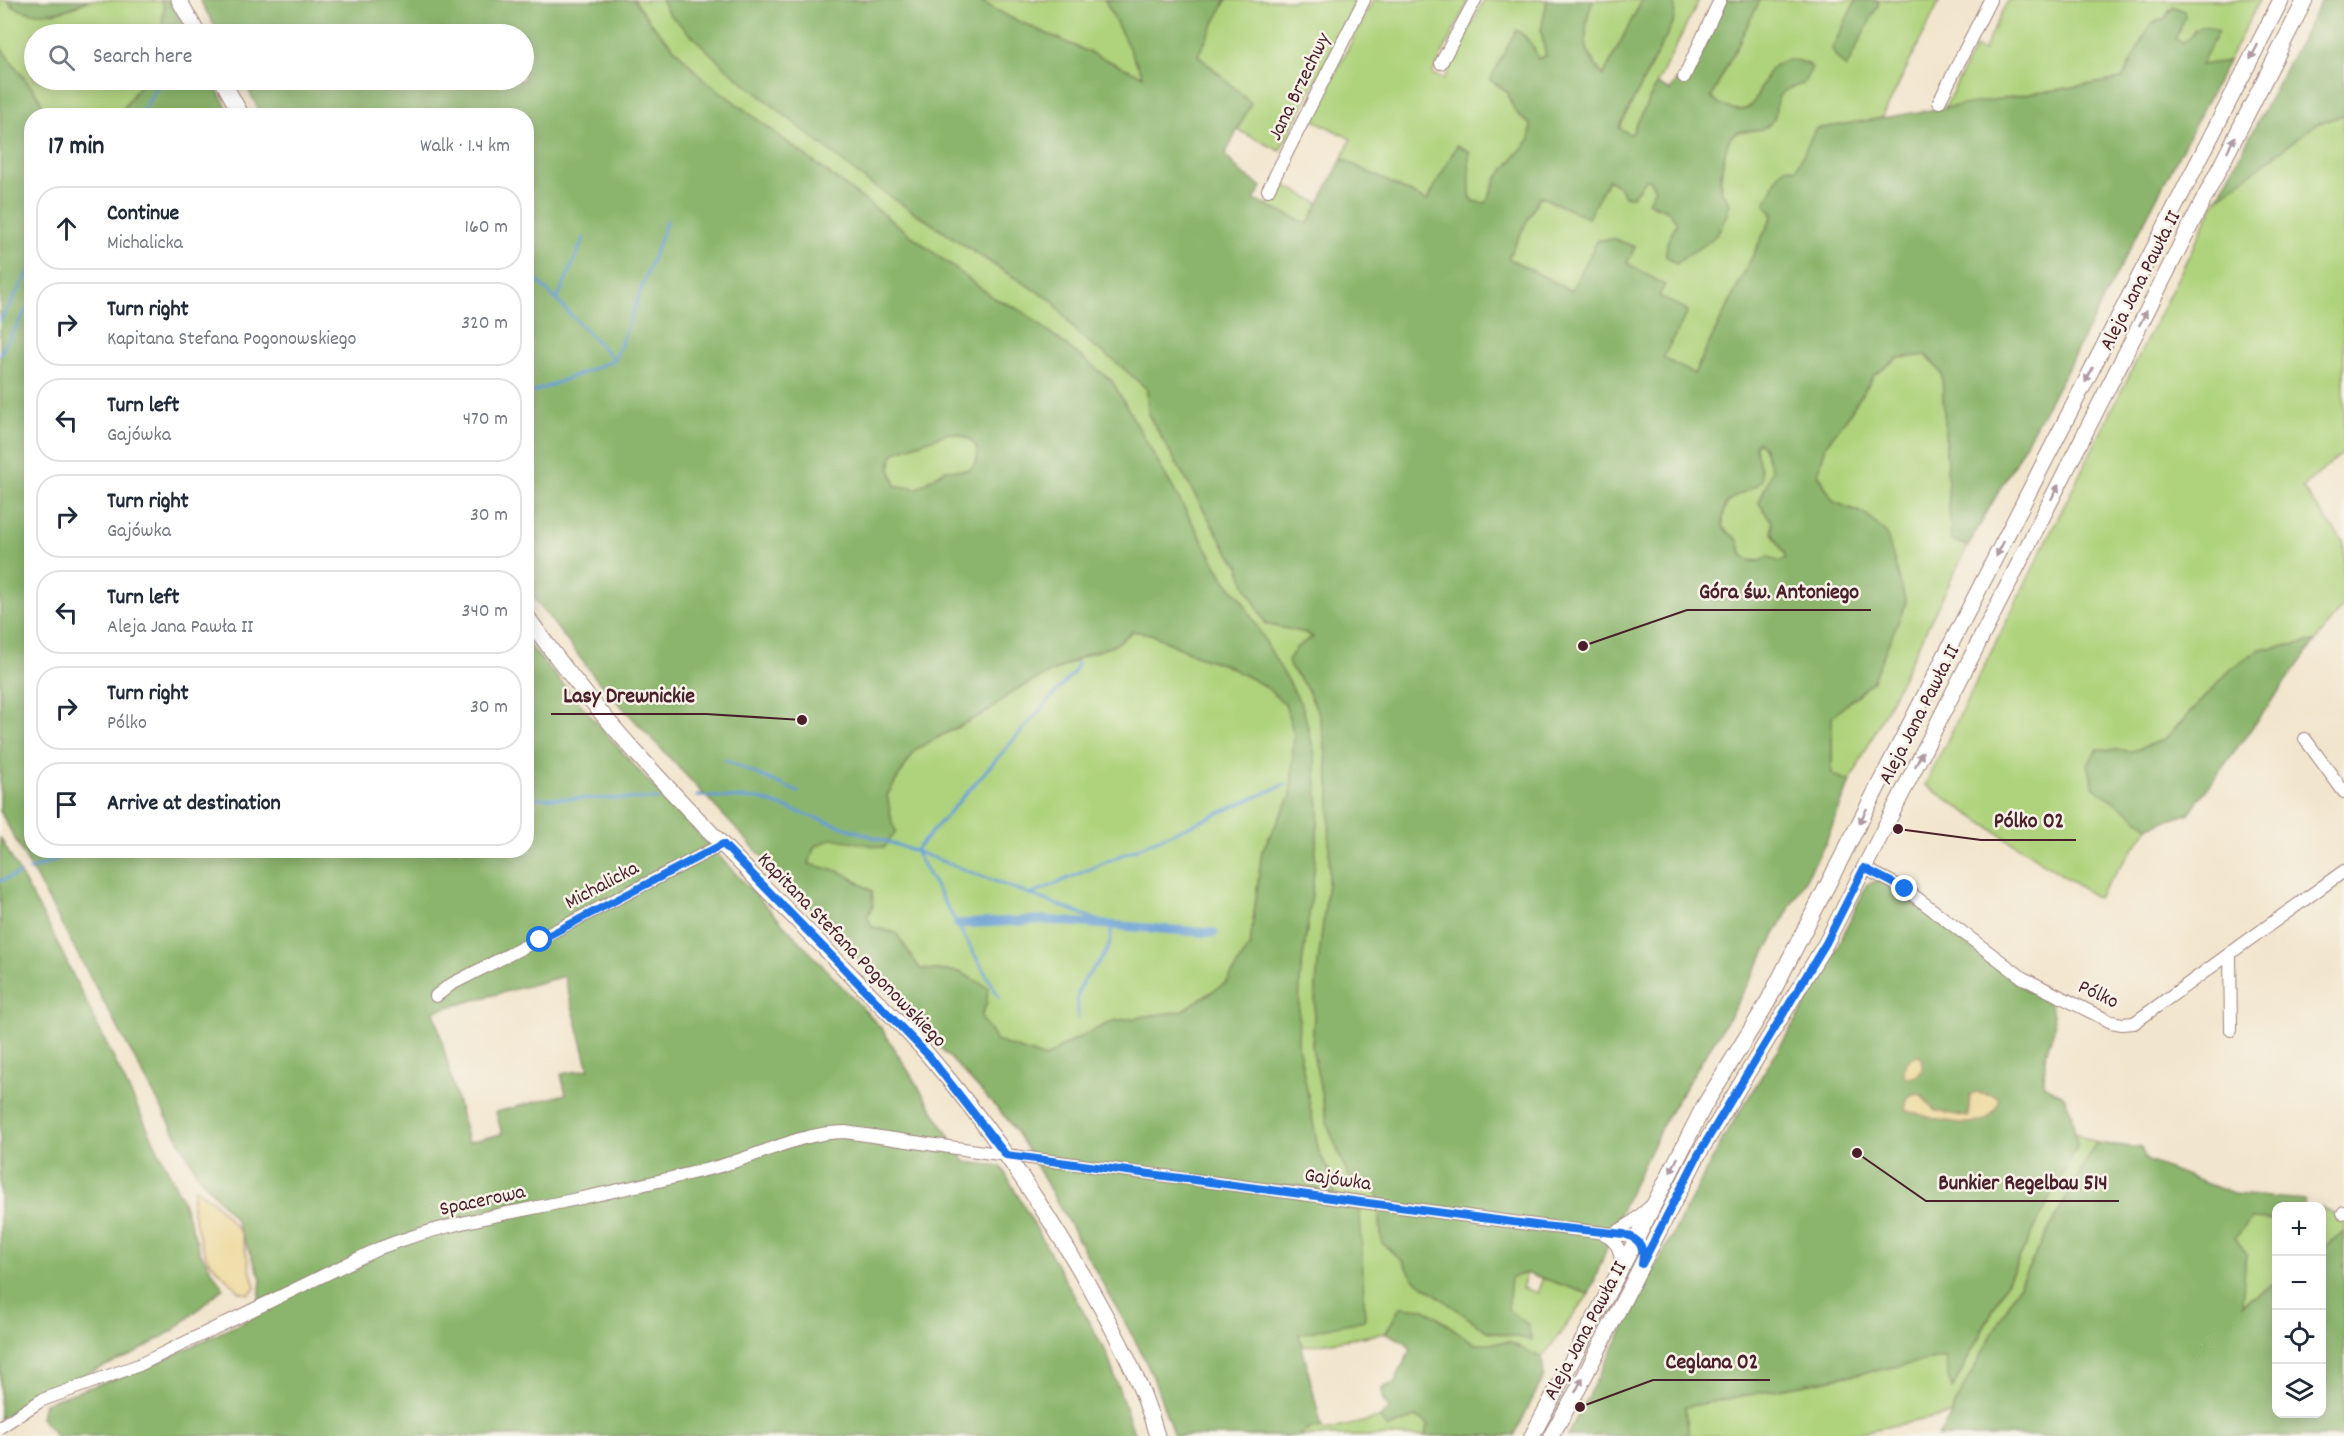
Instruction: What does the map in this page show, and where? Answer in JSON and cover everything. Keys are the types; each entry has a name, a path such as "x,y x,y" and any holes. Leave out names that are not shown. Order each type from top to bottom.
{"main road":[{"path":"179,0 192,24"},
{"name":"Aleja Jana Pawła II","path":"1532,1436 1704,1106 1766,1005 2281,0"},
{"name":"Aleja Jana Pawła II","path":"1551,1436 1698,1155 1826,943 2305,0"},
{"path":"228,90 238,108"},
{"name":"Kapitana Stefana Pogonowskiego","path":"534,625 610,724 653,772 929,1056 1006,1155 1097,1299 1144,1395 1157,1436"}],"street":[{"name":"Jana Brzechwy","path":"1268,190 1364,0"},
{"path":"1441,63 1475,0"},
{"path":"1684,77 1720,0"},
{"path":"1939,102 1990,0"},
{"path":"2306,739 2344,792"},
{"name":"Michalicka","path":"436,996 450,986 723,844"},
{"name":"Pólko","path":"1864,868 1905,889 2023,978 2111,1022 2122,1024 2134,1023 2344,872"},
{"path":"2230,955 2231,1030"},
{"name":"Spacerowa","path":"0,1427 42,1400 139,1365 380,1248 430,1230 624,1190 711,1168 828,1132 845,1132 1006,1155"},
{"name":"Gajówka","path":"1006,1155 1637,1238"},
{"path":"1621,1268 1620,1248 1608,1233 1631,1223 1656,1200"},
{"path":"1637,1238 1642,1251 1642,1264"}],"green space":[{"path":"0,0 7,0 13,7 55,13 88,0 162,1 164,7 163,24 24,24 24,78 0,47"},
{"path":"7,0 88,0 58,12 35,13 15,7"},
{"path":"161,0 169,0 182,24 163,24 164,7"},
{"path":"200,0 634,0 650,22 701,77 994,298 1022,311 1112,381 1226,582 1240,597 1303,708 1314,751 1319,809 1312,893 1300,979 1298,1044 1319,1153 1331,1174 1337,1205 1360,1211 1365,1320 1299,1334 1322,1428 1314,1427 1297,1436 1174,1436 1153,1377 1137,1344 1026,1147 1007,1119 598,681 534,598 534,108 258,108 248,90 534,90 534,24 213,24","holes":["949,433 970,440 977,450 975,463 969,470 945,470 918,488 896,486 890,469 892,456 898,451","1133,631 1151,634 1195,655 1225,665 1265,686 1285,704 1294,734 1291,796 1262,851 1250,945 1227,982 1182,1011 1113,1021 1070,1042 1045,1058 996,1041 981,1017 987,1002 988,987 960,972 920,969 896,933 872,927 867,916 873,906 872,891 842,872 809,864 814,847 833,838 884,848 896,831 892,823 887,795 916,749 990,710 1013,691 1088,654 1115,645"]},
{"path":"634,0 661,0 669,14 868,182 1052,300 1078,334 1147,389 1148,414 1227,550 1239,565 1245,584 1266,624 1306,633 1313,637 1297,647 1289,665 1306,687 1319,714 1330,791 1329,874 1317,973 1312,1047 1328,1126 1348,1176 1377,1189 1382,1243 1403,1261 1413,1278 1487,1331 1532,1340 1527,1324 1507,1310 1511,1277 1527,1273 1522,1288 1537,1293 1543,1278 1589,1294 1542,1358 1509,1342 1475,1344 1425,1309 1400,1307 1386,1333 1302,1347 1299,1334 1365,1319 1331,1174 1319,1153 1298,1044 1300,979 1312,893 1319,809 1314,751 1303,708 1240,597 1226,582 1112,381 1022,311 994,298 701,77 650,22"},
{"path":"661,0 979,0 1009,17 1143,76 1105,0 1226,0 1198,55 1251,103 1225,155 1240,172 1262,187 1254,200 1308,224 1342,159 1427,201 1457,145 1469,151 1470,197 1475,202 1486,203 1497,178 1530,139 1531,125 1515,111 1508,92 1490,80 1516,30 1530,42 1538,59 1546,56 1541,31 1547,0 1593,0 1586,25 1586,39 1591,58 1603,76 1642,0 1674,0 1673,23 1619,128 1631,135 1657,84 1670,91 1676,80 1685,81 1690,78 1725,0 1760,0 1711,98 1730,109 1742,110 1751,105 1769,73 1777,64 1796,60 1812,68 1803,84 1790,88 1778,98 1774,119 1769,125 1760,130 1739,132 1729,140 1721,172 1720,190 1728,200 1729,208 1721,227 1711,240 1676,264 1666,256 1667,243 1677,222 1669,211 1648,202 1655,188 1650,180 1645,179 1633,196 1624,196 1620,187 1608,180 1588,218 1540,196 1508,258 1571,291 1598,240 1615,239 1635,247 1627,263 1665,285 1659,296 1688,311 1663,358 1694,374 1773,215 1765,204 1780,172 1788,167 1796,169 1815,129 2122,79 2151,23 2165,19 2173,6 2184,11 2185,17 2175,39 2183,42 2197,29 2205,26 2218,31 2201,65 2228,61 2065,373 1968,546 1951,540 1942,374 1927,355 1898,358 1874,375 1826,445 1818,474 1834,502 1867,515 1887,535 1906,603 1872,682 1832,717 1832,774 1850,782 1825,844 1731,1014 1667,1116 1623,1206 1589,1294 1527,1273 1511,1277 1508,1310 1527,1324 1532,1340 1487,1331 1413,1278 1403,1261 1382,1243 1377,1189 1348,1176 1328,1126 1312,1047 1317,973 1329,874 1330,791 1319,714 1306,687 1289,665 1288,660 1297,647 1313,637 1306,633 1266,624 1245,584 1239,565 1227,550 1148,414 1147,389 1078,334 1052,300 868,182 727,69 669,14","holes":["1758,441 1763,447 1772,470 1759,503 1772,522 1772,532 1785,555 1785,559 1779,562 1768,556 1759,561 1748,560 1736,539 1723,528 1723,515 1729,500 1755,487 1762,480 1755,447"]},
{"path":"979,0 1105,0 1144,77 1009,17"},
{"path":"1226,0 1358,0 1280,151 1238,130 1251,103 1198,55"},
{"path":"1373,0 1469,0 1432,74 1444,79 1484,0 1547,0 1541,31 1546,56 1537,59 1534,47 1490,80 1508,92 1515,111 1531,125 1530,139 1505,169 1486,203 1475,202 1470,196 1468,151 1457,146 1427,201 1342,159 1351,139 1312,119"},
{"path":"1593,0 1642,0 1603,76 1588,52 1586,40 1586,26"},
{"path":"1674,0 1699,0 1631,135 1619,129 1673,23"},
{"path":"1760,0 1858,0 1832,49 1879,3 1874,0 1940,0 1882,118 1873,120 1796,169 1771,213 1773,215 1694,374 1663,359 1659,296 1664,285 1627,263 1635,247 1598,240 1571,291 1508,258 1540,196 1576,213 1608,180 1620,187 1621,191 1638,191 1641,182 1645,179 1650,180 1655,188 1652,205 1669,211 1677,222 1667,243 1666,256 1676,264 1684,258 1723,194 1721,173 1730,139 1736,133 1747,132 1781,93 1788,88 1803,84 1808,64 1796,61 1784,63 1769,73 1749,108 1738,110 1729,108 1711,98"},
{"path":"1858,0 1874,0 1879,3 1846,68 1832,49"},
{"path":"2008,0 2260,0 2228,61 2201,66 2194,30 2190,39 2183,43 2175,39 2182,24 2170,9 2165,19 2151,23 2122,79 1944,109 1975,47 1983,51"},
{"path":"2322,0 2344,0 2344,115 2316,124 2217,199"},
{"path":"0,47 24,78 24,90 34,90 43,108 24,108 24,855 0,811"},
{"path":"34,90 136,90 124,108 43,108"},
{"path":"136,90 217,90 227,108 124,108"},
{"path":"2344,115 2344,452 2302,488 2344,542 2344,604 2315,642 2260,649 2231,669 2165,739 2133,751 2098,749 2093,786 2149,827 2097,898 1925,785 2217,199 2316,124"},
{"path":"1280,183 1319,203 1308,224 1267,206"},
{"path":"1926,355 1942,374 1951,540 1968,546 1850,782 1832,775 1832,717 1872,682 1867,515 1834,502 1818,473 1826,445 1874,375 1898,358"},
{"path":"949,433 964,436 975,445 977,457 969,470 945,470 918,488 896,486 890,469 892,456 898,451"},
{"path":"1758,441 1763,447 1772,470 1759,503 1772,522 1772,533 1785,555 1785,559 1780,562 1748,560 1743,555 1737,540 1723,527 1725,509 1731,499 1758,485 1761,470 1755,447"},
{"path":"1133,631 1151,634 1195,655 1225,665 1265,686 1285,704 1294,734 1291,796 1262,851 1250,945 1228,982 1182,1011 1113,1021 1070,1042 1045,1058 996,1041 981,1017 987,1002 960,972 920,969 896,933 872,927 867,916 873,906 809,864 814,847 833,838 892,823 887,795 916,749 990,710 1013,691 1089,654 1115,645"},
{"path":"2315,642 2189,813 2149,827 2093,786 2088,764 2098,749 2133,751 2165,739 2231,669 2260,649"},
{"path":"534,651 640,772 882,1029 965,1162 1001,1166 1107,1354 1135,1436 56,1436 41,1418 44,1403 146,1368 258,1315 261,1278 235,1219 198,1175 26,858 534,858","holes":["564,976 589,1069 561,1074 566,1094 496,1112 502,1134 468,1142 434,1011"]},
{"path":"0,837 51,930 182,1199 200,1252 223,1288 174,1330 134,1354 35,1395 0,1419"},
{"path":"1878,881 1901,895 2028,991 2051,1005 2055,1026 2045,1057 2044,1085 2064,1096 2071,1112 2077,1146 1952,1389 1945,1357 1685,1407 1689,1436 1567,1436 1724,1137 1826,972 1867,884","holes":["1912,1094 1922,1095 1934,1111 1968,1117 1970,1096 1985,1119 1975,1122 1955,1122 1935,1119 1906,1110 1907,1100"]},
{"path":"2074,1132 2096,1143 1954,1405 1952,1414 1840,1436 1689,1436 1685,1407 1946,1357 1953,1388 2077,1146"},
{"path":"2096,1143 2141,1148 2146,1160 2233,1194 2304,1200 2304,1202 2272,1202 2272,1220 2251,1219 2235,1238 2246,1253 2242,1305 2272,1285 2272,1418 2326,1418 2326,1246 2344,1231 2344,1436 1938,1436 1952,1414 1954,1405"},
{"path":"2326,1210 2344,1218 2344,1231 2326,1246"},
{"path":"2251,1219 2272,1220 2272,1285 2241,1305 2246,1253 2235,1238"},
{"path":"1400,1307 1425,1309 1475,1344 1509,1342 1542,1358 1544,1376 1514,1436 1426,1436 1428,1425 1416,1417 1388,1428 1379,1418 1390,1409 1384,1402 1382,1388 1395,1383 1411,1350 1405,1342 1386,1333"},
{"path":"1416,1417 1428,1425 1426,1436 1297,1436 1314,1427 1325,1431 1379,1418 1389,1428"}],"sand":[{"path":"1918,1056 1922,1058 1922,1071 1914,1077 1904,1077 1906,1064"},
{"path":"1976,1092 1993,1095 2000,1100 1991,1115 1978,1122 1957,1123 1905,1110 1907,1100 1912,1094 1921,1095 1935,1111 1968,1117 1970,1096"},
{"path":"194,1188 213,1201 241,1233 255,1288 249,1294 240,1292 208,1260 192,1208"}],"waterway":[{"path":"145,108 155,90"},
{"path":"534,392 615,360 667,220"},
{"path":"557,300 584,238"},
{"path":"534,277 615,360"},
{"path":"0,321 24,280"},
{"path":"0,354 24,314"},
{"path":"1078,663 1074,672 915,851 1111,925 1109,945 1079,990 1078,1018"},
{"path":"725,760 798,792"},
{"path":"1032,894 1286,784"},
{"path":"697,796 760,799 915,851 999,997"},
{"path":"534,798 658,799"},
{"path":"30,870 60,858"},
{"path":"0,881 19,874"},
{"path":"958,924 1042,920 1214,933"}],"place":[{"name":"Góra św. Antoniego","path":"1583,646"},
{"name":"Lasy Drewnickie","path":"802,720"},
{"name":"Pólko 02","path":"1898,829"},
{"name":"Bunkier Regelbau 514","path":"1857,1153"},
{"name":"Ceglana 02","path":"1580,1407"}],"route":[{"path":"540,940 711,848 723,844 929,1056 1006,1155 1345,1198 1543,1226 1624,1234 1637,1238 1639,1241 1643,1254 1642,1264 1698,1155 1826,943 1864,868 1905,889"}]}
